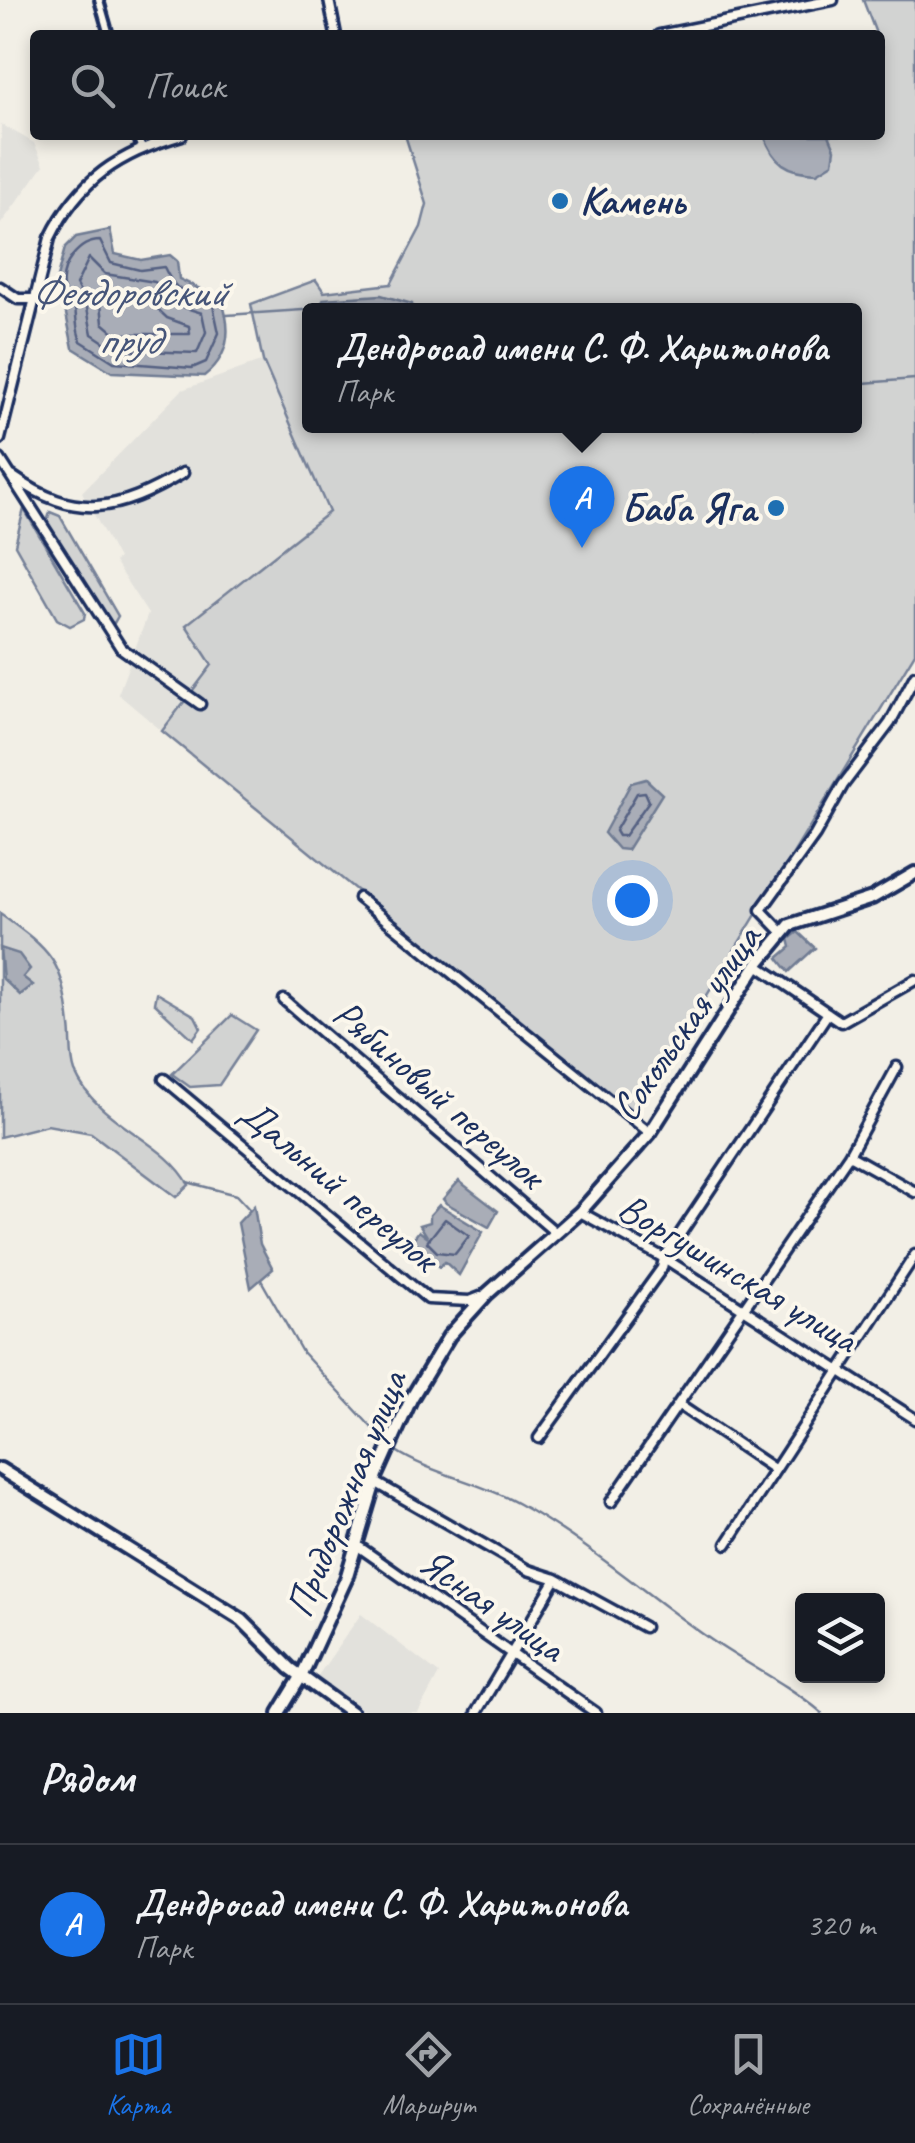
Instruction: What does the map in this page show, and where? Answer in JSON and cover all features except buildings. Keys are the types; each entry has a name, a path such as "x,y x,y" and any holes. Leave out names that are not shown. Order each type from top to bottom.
{"street":[{"path":"99,0 108,30"},
{"path":"329,0 335,30"},
{"path":"684,30 833,0"},
{"path":"138,140 140,147"},
{"path":"0,439 50,238 74,196 97,172 140,147 164,140"},
{"path":"0,288 18,299 34,299"},
{"path":"0,459 121,648 200,704"},
{"path":"8,473 46,500 90,507 150,493 183,473"},
{"path":"784,933 762,910 840,796 842,785 890,723 915,676"},
{"name":"Сокольская улица","path":"580,1212 650,1133 757,964 790,925 872,898 915,873"},
{"path":"359,898 650,1133"},
{"path":"757,964 841,1022 915,980"},
{"name":"Рябиновый переулок","path":"284,1000 556,1233"},
{"path":"539,1438 663,1263 828,1013"},
{"path":"610,1502 849,1154 897,1068"},
{"name":"Дальний переулок","path":"164,1078 428,1299 470,1301 488,1294"},
{"path":"849,1154 915,1192"},
{"name":"Придорожная улица","path":"280,1713 346,1579 375,1482 411,1399 449,1336 488,1294 580,1212"},
{"name":"Воргушинская улица","path":"580,1212 744,1308 915,1419"},
{"path":"726,1544 915,1255"},
{"path":"679,1404 774,1469"},
{"path":"0,1469 242,1620 290,1668 352,1713"},
{"path":"375,1482 528,1570 556,1578 644,1628"},
{"name":"Ясная улица","path":"356,1544 507,1654 596,1713"},
{"path":"476,1713 507,1654 556,1578"}],"shaded area":[{"path":"863,0 915,0 915,653 633,1117 162,731 212,665 186,625 329,512 263,361 251,304 316,280 324,292 391,284 421,227 427,204 407,140 885,140 885,30 875,30"},
{"path":"1,124 34,143 44,165 0,225"},
{"path":"263,361 329,512 186,624 212,665 162,731 118,694 148,614 114,562 118,559 82,492 182,390"},
{"path":"24,509 85,613 84,619 70,626 57,619 15,545"},
{"path":"50,512 60,516 118,616 114,623 105,621 47,522"},
{"path":"0,914 52,959 67,1004 73,1067 85,1090 114,1119 178,1169 189,1185 176,1197 91,1133 47,1125 0,1137"},
{"path":"156,993 195,1016 201,1028 193,1039 154,1003"},
{"path":"232,1015 256,1030 219,1085 190,1087 172,1074"},
{"path":"361,1614 439,1674 418,1713 366,1713 317,1677"}],"water":[{"path":"766,140 831,140 835,149 833,163 817,173 790,168 772,153"},
{"name":"Феодоровский пруд","path":"110,230 115,254 141,260 170,255 177,261 179,279 221,299 227,320 226,341 219,360 204,376 112,372 73,348 65,309 53,292 65,248 76,237"},
{"path":"381,295 409,303 322,303 324,299"},
{"path":"646,779 662,794 627,850 618,849 604,833 631,783"},
{"path":"798,932 815,948 789,972 778,958 791,947 789,939"},
{"path":"0,948 19,954 30,969 23,977 33,985 20,995 3,979"},
{"path":"459,1181 498,1211 489,1227 443,1199"},
{"path":"439,1205 483,1232 459,1275 445,1262 439,1267 413,1239 419,1231 428,1238 420,1225 430,1222 430,1215"},
{"path":"254,1206 260,1244 273,1269 251,1288 238,1223"}],"waterway":[{"path":"227,315 302,310"},
{"path":"862,382 915,379"},
{"path":"187,1182 236,1195 250,1210"},
{"path":"261,1280 302,1352 387,1444"},
{"path":"393,1449 504,1496 544,1519 707,1637 822,1713"}],"place":[{"name":"Камень","path":"560,201"},
{"name":"Баба Яга","path":"776,508"},
{"name":"Дендросад имени С. Ф. Харитонова","path":"582,548"}]}
